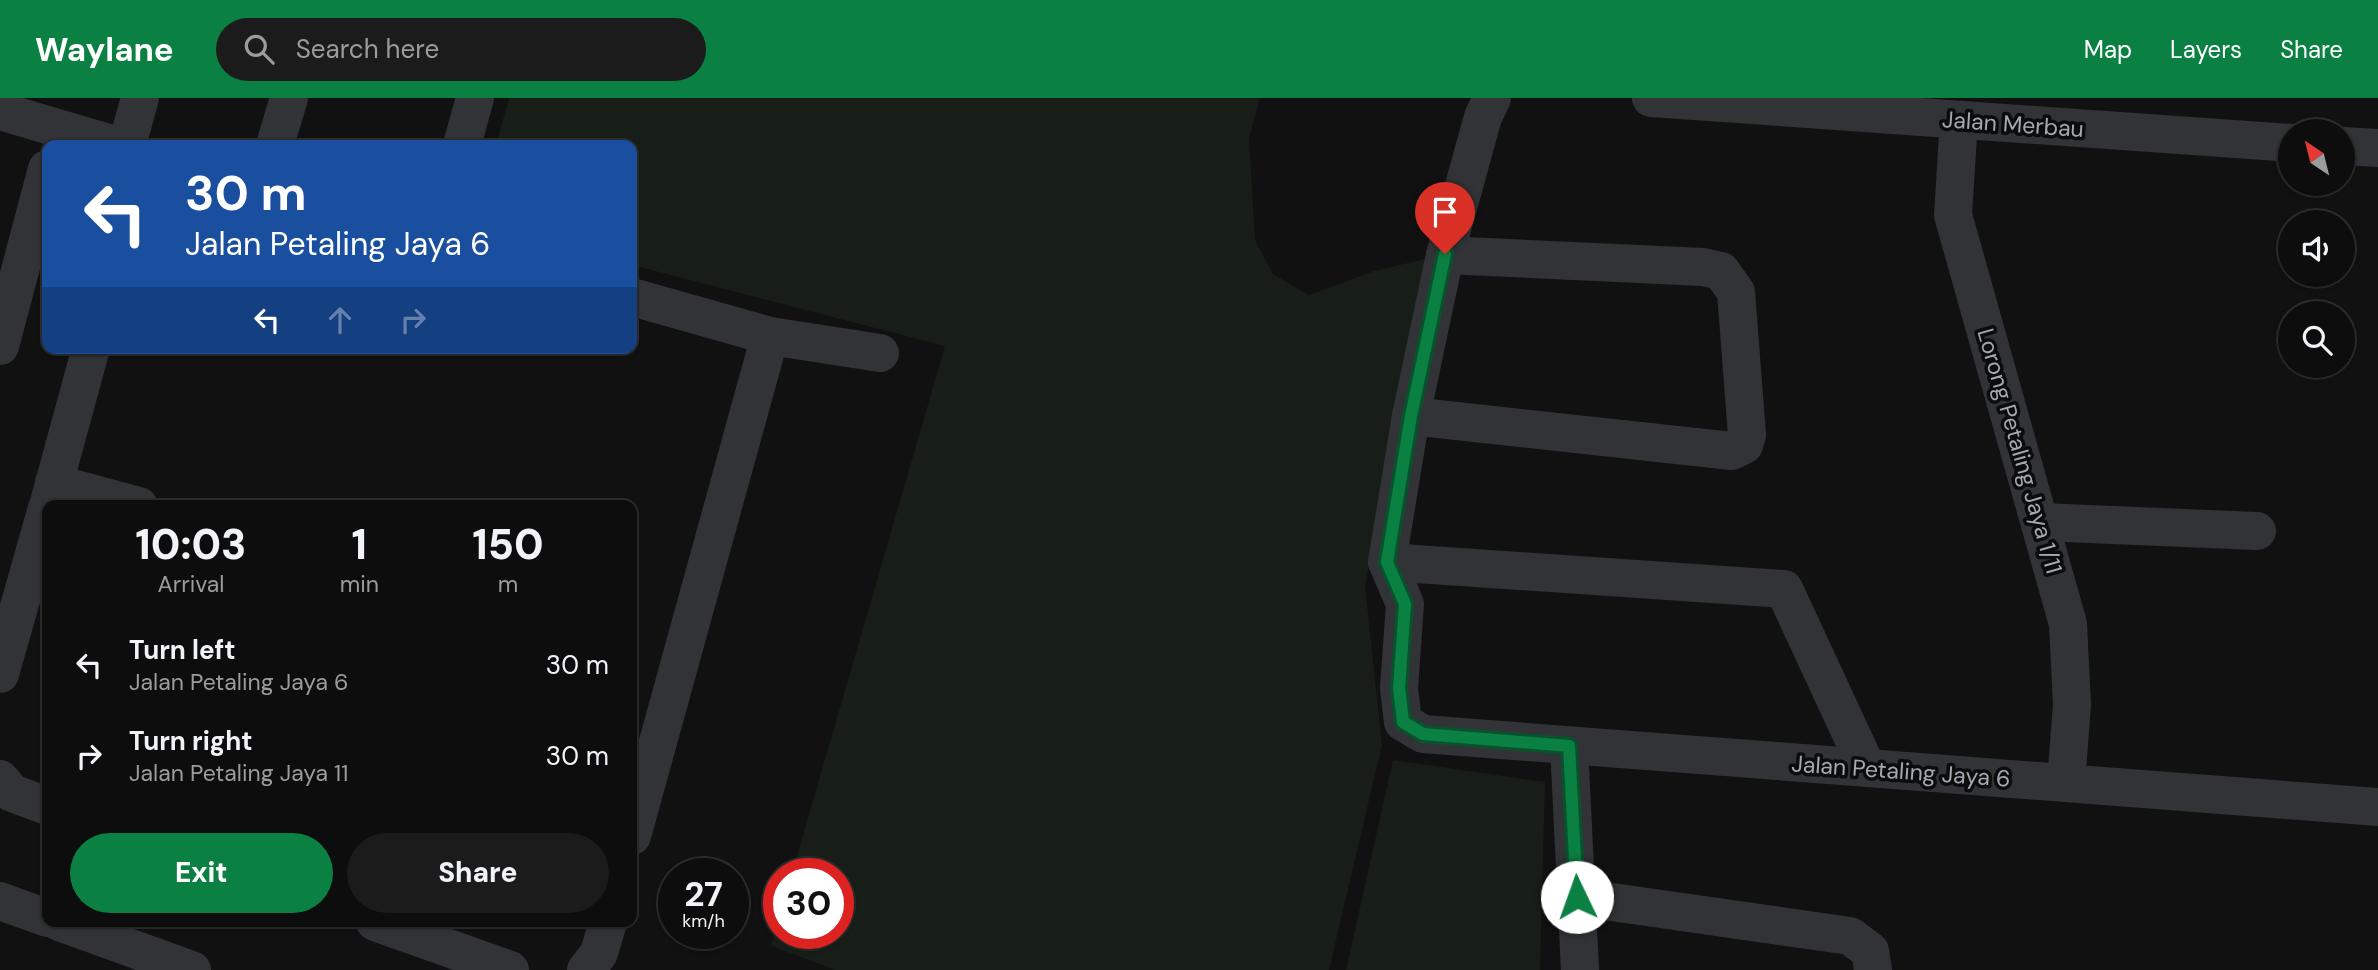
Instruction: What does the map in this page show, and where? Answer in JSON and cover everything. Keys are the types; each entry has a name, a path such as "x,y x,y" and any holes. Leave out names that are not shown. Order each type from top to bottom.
{"street":[{"path":"128,140 140,98"},
{"path":"276,140 289,98"},
{"path":"462,140 475,98"},
{"path":"1492,98 1483,117 1445,254 1411,416 1387,562 1784,589 1867,768"},
{"name":"Jalan Merbau","path":"1651,98 1808,103 1959,120 2278,142"},
{"path":"0,111 59,123 102,140"},
{"name":"Lorong Petaling Jaya 1/11","path":"1959,120 1953,215 2068,624 2073,705 2066,783"},
{"path":"2356,147 2378,148"},
{"path":"0,346 42,188"},
{"path":"1411,416 1732,451 1744,445 1747,435 1736,292 1721,271 1703,267 1445,254"},
{"path":"637,298 770,336 880,353"},
{"path":"637,818 770,336"},
{"path":"50,499 90,354"},
{"path":"2041,522 2257,531"},
{"path":"0,674 42,527"},
{"name":"Jalan Petaling Jaya 6","path":"1387,562 1405,604 1399,688 1403,722 1423,734 2378,807"},
{"path":"1569,746 1580,970"},
{"path":"0,779 12,793 42,804"},
{"path":"1577,897 1850,936 1870,951 1873,970"},
{"path":"0,901 42,916"},
{"path":"73,927 192,970"},
{"path":"389,927 510,970"},
{"path":"586,970 600,953 607,927"}],"shaded area":[{"path":"509,98 1260,98 1249,139 1255,240 1273,274 1309,295 1374,271 1425,259 1365,586 1382,745 1329,970 836,970 779,949 854,949 854,858 796,858 945,346 637,266 637,140 497,140"},
{"path":"1393,760 1545,782 1540,970 1346,970"}],"route":[{"path":"1445,254 1411,416 1387,562 1405,604 1399,688 1403,722 1423,734 1569,746 1577,897"}]}
